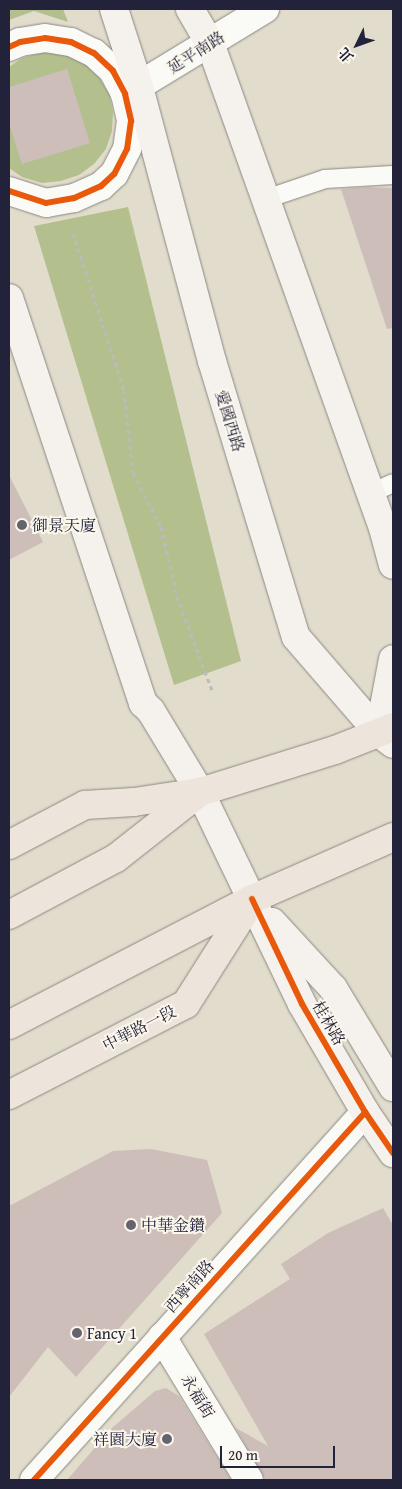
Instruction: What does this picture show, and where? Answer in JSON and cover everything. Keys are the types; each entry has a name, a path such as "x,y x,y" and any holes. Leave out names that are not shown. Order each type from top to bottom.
{"main road":[{"name":"愛國西路","path":"114,9 132,90 296,638 389,735"},
{"path":"190,9 210,43 266,199 382,488 393,565"},
{"path":"210,43 211,9"},
{"path":"9,298 143,703 151,710 200,792 252,899"},
{"path":"9,846 85,806 134,802 200,792 389,735 393,659"},
{"path":"9,915 116,858 200,792"},
{"path":"9,1025 252,899 393,837"},
{"name":"桂林路","path":"252,899 333,988 393,1087"},
{"name":"桂林路","path":"252,899 302,1004 365,1112 393,1153"},
{"name":"中華路一段","path":"9,1095 186,1004 252,899"}],"street":[{"name":"延平南路","path":"132,90 265,9"},
{"path":"9,47 20,42 45,38 71,42 94,53 132,90 131,121 127,149 114,174 102,186 74,198 46,203 9,191"},
{"name":"西寧南路","path":"34,1480 365,1112"},
{"name":"永福街","path":"162,1337 249,1480"}],"lane":[{"path":"266,199 325,179 393,175"}],"path":[{"path":"72,229 124,390 133,473 161,527 177,596 212,690"}],"green space":[{"path":"9,9 63,9 68,22 34,11 9,20"},
{"path":"43,52 64,54 84,63 99,77 109,94 113,112 112,131 106,149 94,164 79,175 61,181 42,183 22,177 9,168 9,67 22,58"},
{"path":"128,207 241,661 174,685 34,226"}],"building":[{"path":"67,69 90,143 22,164 9,123 9,87"},
{"path":"393,188 393,328 387,329 341,189"},
{"name":"御景天廈","path":"9,475 43,542 9,560"},
{"path":"151,1149 207,1160 222,1213 76,1377 48,1347 9,1397 9,1206 113,1151"},
{"path":"383,1208 393,1225 393,1480 265,1480 236,1428 268,1446 204,1334 290,1279 281,1264 328,1233"},
{"name":"祥園大廈","path":"166,1388 179,1396 231,1480 67,1480 112,1428 155,1391"}],"cycle path":[{"path":"9,47 20,42 45,38 71,42 94,53 113,71 125,94 131,121 127,149 114,174 101,186 74,198 46,203 9,191"},
{"path":"252,899 302,1004 365,1112 393,1153"},
{"path":"34,1480 365,1112"}],"place":[{"name":"御景天廈","path":"22,525"},
{"name":"中華金鑽","path":"131,1225"},
{"name":"Fancy 1","path":"77,1333"},
{"name":"祥園大廈","path":"167,1439"}]}
